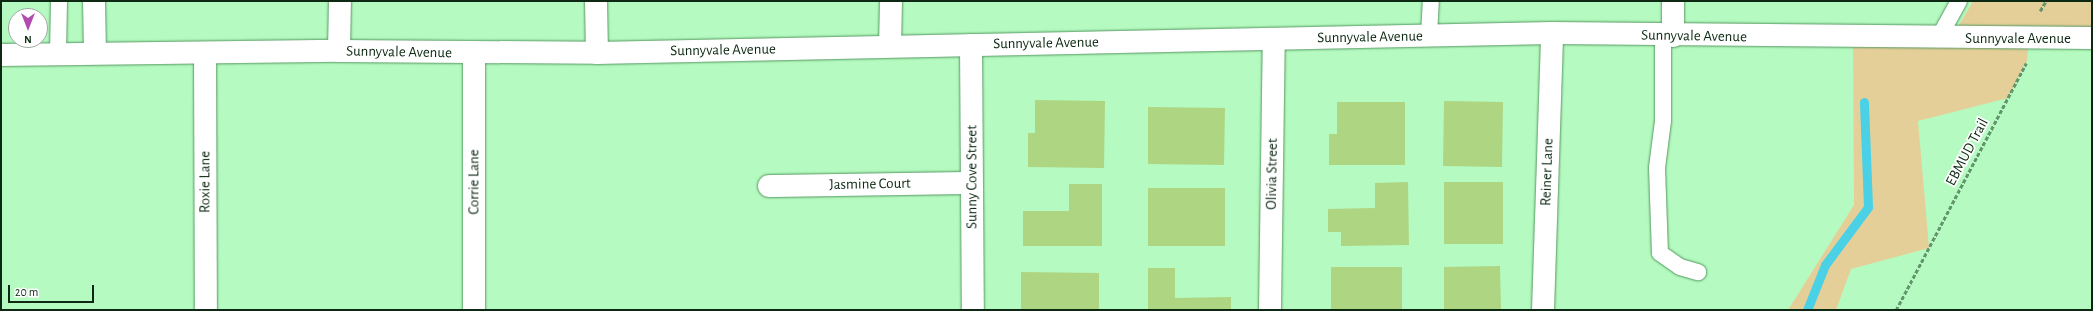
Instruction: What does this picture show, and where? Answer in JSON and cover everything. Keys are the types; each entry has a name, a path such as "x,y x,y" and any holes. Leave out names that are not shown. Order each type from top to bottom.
{"street":[{"path":"94,1 95,53"},
{"path":"339,51 340,1"},
{"path":"596,1 597,53"},
{"path":"890,1 890,46"},
{"path":"1668,36 1674,1"},
{"name":"Sunnyvale Avenue","path":"1,54 205,54 339,51 474,54 597,53 1552,34 2029,40 2092,38"},
{"name":"Reiner Lane","path":"1543,310 1552,34"},
{"name":"Olivia Street","path":"1270,310 1274,39"},
{"name":"Sunny Cove Street","path":"971,45 973,310"},
{"name":"Roxie Lane","path":"205,54 206,310"},
{"name":"Corrie Lane","path":"474,54 474,310"},
{"name":"Jasmine Court","path":"770,186 971,183"}],"lane":[{"path":"58,53 59,1"},
{"path":"1428,36 1431,1"},
{"path":"1938,39 1959,1"},
{"path":"1668,36 1663,121 1658,168 1660,254 1680,267 1698,272"}],"path":[{"name":"EBMUD Trail","path":"1896,310 2027,61 2032,25 2046,1"}],"shaded area":[{"path":"1973,1 2092,1 2092,35 2029,40 2027,61 2008,98 1918,121 1929,248 1851,269 1836,310 1788,310 1854,205 1853,38 1951,39"}],"building":[{"path":"1035,100 1105,101 1104,168 1028,167 1028,133 1035,133"},
{"path":"1444,101 1503,102 1502,167 1443,166"},
{"path":"1337,102 1405,102 1405,165 1329,165 1329,134 1337,134"},
{"path":"1148,107 1225,108 1224,165 1148,164"},
{"path":"1408,182 1409,245 1341,246 1341,232 1328,232 1328,209 1375,208 1375,183"},
{"path":"1444,182 1503,182 1503,244 1444,244"},
{"path":"1069,184 1102,184 1102,246 1023,246 1023,211 1069,211"},
{"path":"1148,188 1225,188 1225,246 1148,246"},
{"path":"1500,266 1501,310 1444,310 1444,267"},
{"path":"1331,267 1402,267 1402,310 1331,310"},
{"path":"1148,268 1175,268 1175,298 1231,297 1231,310 1148,310"},
{"path":"1021,272 1099,273 1099,310 1021,310"}],"waterway":[{"path":"1807,310 1825,265 1868,207 1864,102"}]}
